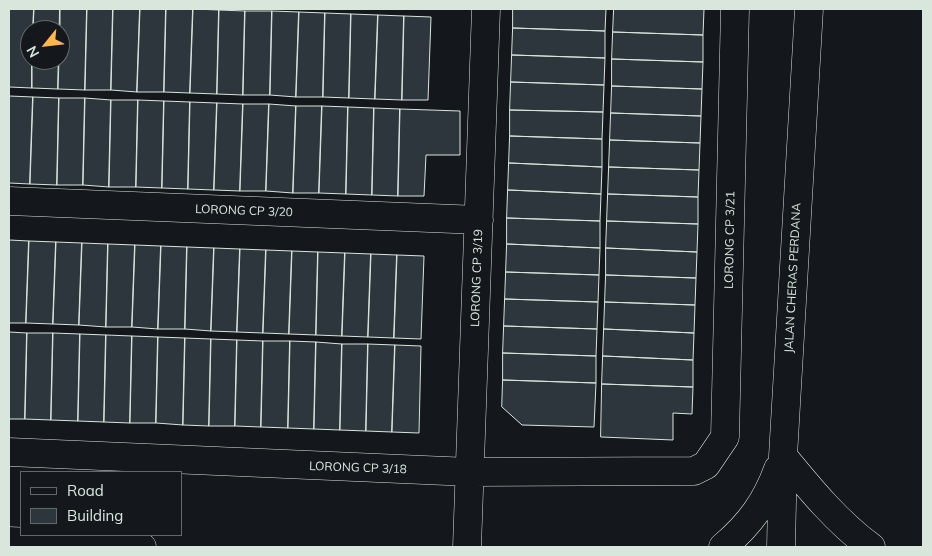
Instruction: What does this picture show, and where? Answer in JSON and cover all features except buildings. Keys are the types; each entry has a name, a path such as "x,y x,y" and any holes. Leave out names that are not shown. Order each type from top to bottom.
{"street":[{"name":"LORONG CP 3/19","path":"467,547 486,9"},
{"name":"LORONG CP 3/21","path":"706,465 725,437 735,9"},
{"name":"JALAN CHERAS PERDANA","path":"781,547 783,456 809,9"},
{"name":"LORONG CP 3/20","path":"9,201 479,220"},
{"name":"LORONG CP 3/18","path":"9,452 470,472 694,471 706,465"},
{"path":"724,547 749,522 768,494 783,456 815,496 854,534 871,547"},
{"path":"9,541 142,547"}]}
